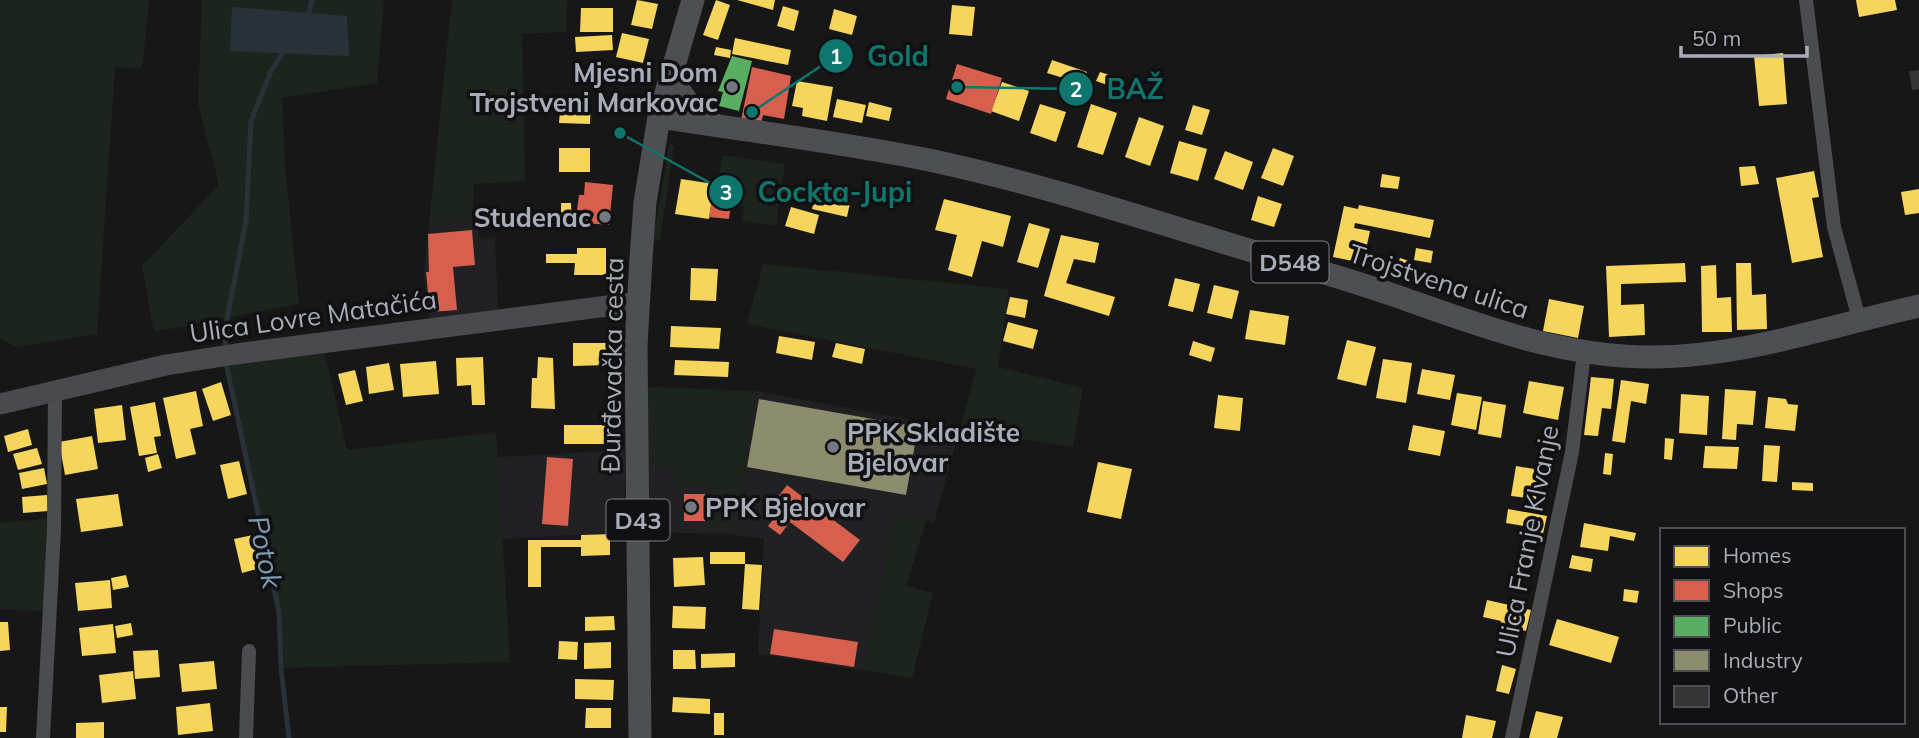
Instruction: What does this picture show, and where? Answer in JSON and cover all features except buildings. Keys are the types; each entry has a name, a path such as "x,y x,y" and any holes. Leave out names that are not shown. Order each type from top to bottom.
{"main road":[{"name":"Đurđevačka cesta","path":"640,738 638,302 645,202 659,117 693,0"},
{"path":"671,70 676,86 689,105 716,125"},
{"name":"Trojstvena ulica","path":"659,117 919,158 1032,186 1346,279 1511,337 1584,353 1650,358 1704,355 1761,345 1919,306"},
{"name":"Ulica Lovre Matačića","path":"0,404 166,365 296,344 638,302"}],"street":[{"path":"1805,0 1834,227 1859,319"},
{"name":"Ulica Franje Klvanje","path":"1512,738 1572,453 1584,353"},
{"path":"43,738 54,530 55,390"},
{"path":"246,738 249,652"}],"shaded area":[{"path":"0,0 149,0 142,69 115,67 97,334 17,347 0,339"},
{"path":"202,0 384,0 377,83 282,98 285,166 299,304 154,332 142,266 219,185 198,103"},
{"path":"452,0 567,0 566,32 522,34 525,181 474,184 472,223 429,224"},
{"path":"232,7 347,16 349,56 230,51"},
{"path":"670,143 674,147 660,240 655,242 653,239"},
{"path":"722,155 785,164 776,226 742,221 744,207 739,206 742,187 718,183"},
{"path":"478,223 479,238 495,237 498,310 429,319 424,275 429,224"},
{"path":"763,264 1009,289 998,367 1083,388 1073,447 960,429 976,369 747,324"},
{"path":"322,341 347,450 496,432 510,662 281,668 279,612 226,356"},
{"path":"637,388 756,391 738,515 724,527 707,527 708,485 675,487 674,469 653,462 638,462"},
{"path":"756,391 960,429 934,523 895,512 863,670 758,654 764,539 728,534 638,532 638,462 653,462 675,469 708,485 707,527 738,515"},
{"path":"625,450 625,532 502,539 497,457"},
{"path":"895,512 926,521 906,586 933,593 912,678 863,670"},
{"path":"55,518 50,611 0,610 0,523"}],"waterway":[{"path":"308,17 312,0"},
{"path":"225,346 227,319 246,221 251,121 271,71 286,48"},
{"name":"Potok","path":"227,368 279,612 281,668 289,738"}],"place":[{"name":"Mjesni Dom Trojstveni Markovac","path":"732,87"},
{"name":"BAŽ","path":"957,87"},
{"name":"Gold","path":"752,112"},
{"name":"Cockta-Jupi","path":"620,133"},
{"name":"Studenac","path":"605,217"},
{"name":"PPK Skladište Bjelovar","path":"833,447"},
{"name":"PPK Bjelovar","path":"691,507"}]}
